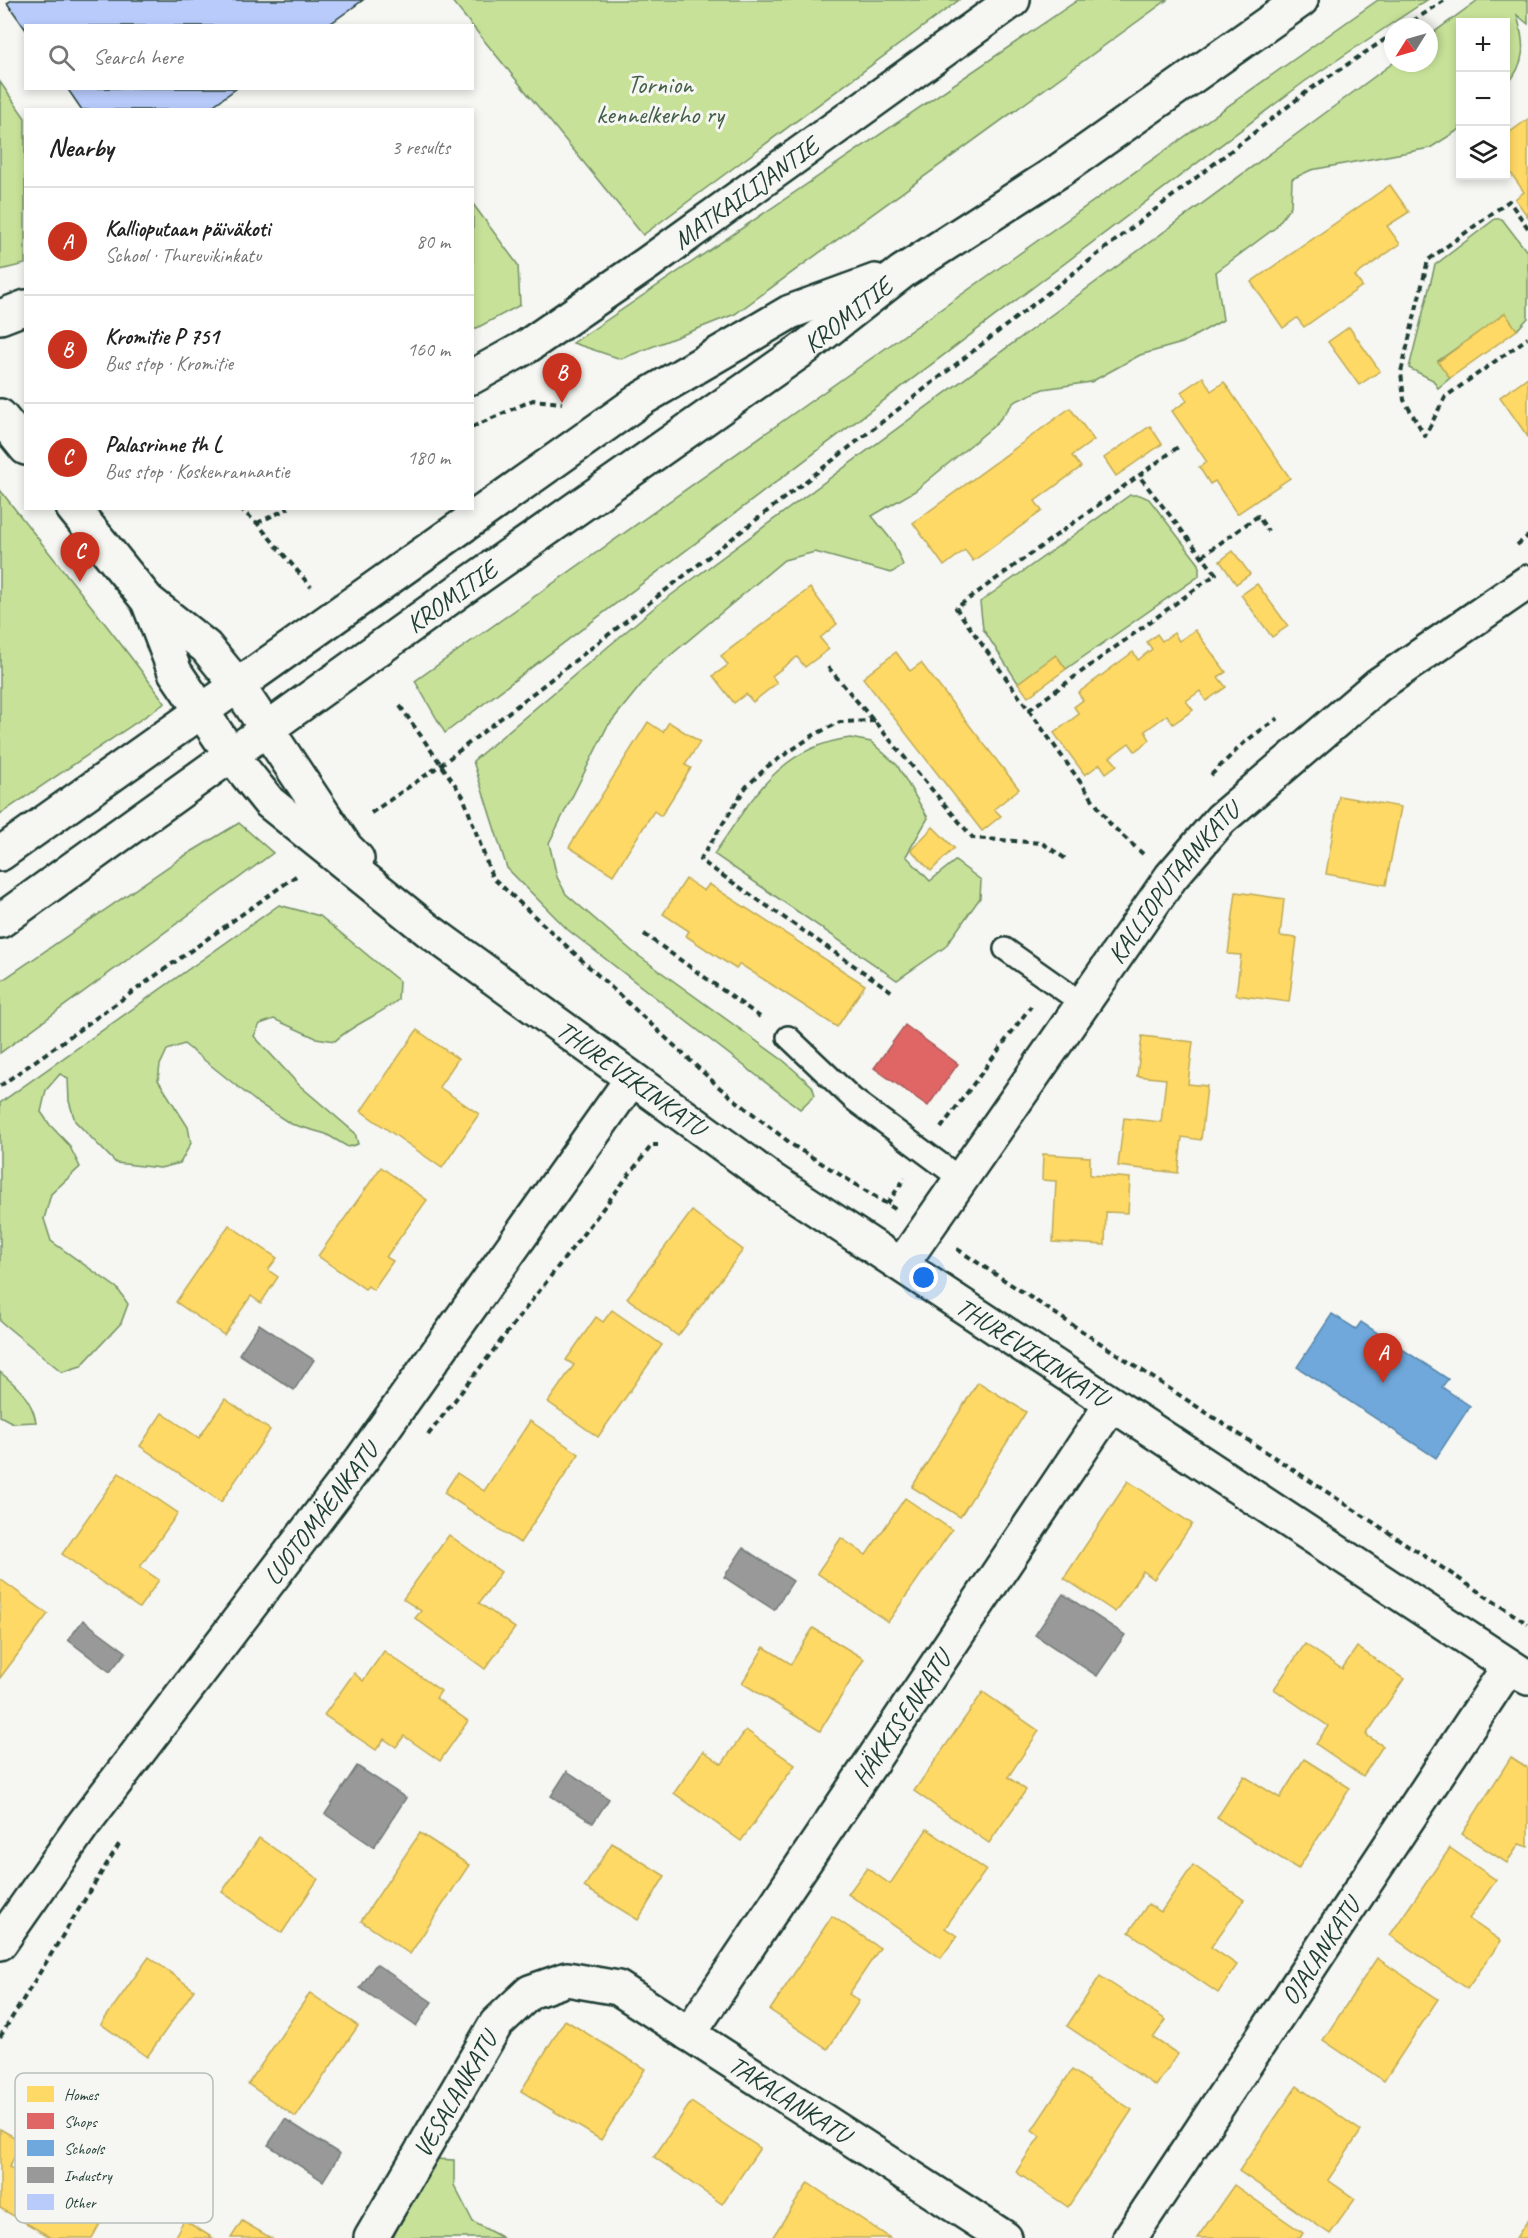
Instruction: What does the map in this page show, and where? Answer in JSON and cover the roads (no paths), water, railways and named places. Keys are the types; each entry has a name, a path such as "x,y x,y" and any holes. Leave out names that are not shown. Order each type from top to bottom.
{"street":[{"name":"MATKAILIJANTIE","path":"474,376 526,347 648,263 1013,0"},
{"name":"KROMITIE","path":"0,921 269,730 463,588 805,348 902,272 1060,170 1301,0"},
{"name":"KROMITIE","path":"0,854 643,398 790,312 902,272"},
{"path":"0,317 24,308"},
{"path":"0,416 24,446"},
{"path":"75,510 148,602"},
{"name":"KALLIOPUTAANKATU","path":"902,1264 1171,877 1221,819 1378,685 1528,582"},
{"name":"THUREVIKINKATU","path":"148,602 206,647 238,686 269,730 346,848 428,930"},
{"name":"THUREVIKINKATU","path":"148,602 175,672 232,756 268,802 428,930 631,1080 695,1123 769,1178 1518,1672"},
{"name":"LUOTOMÄENKATU","path":"0,1942 82,1826 362,1459 631,1080"},
{"name":"HÄKKISENKATU","path":"688,2034 1111,1405"},
{"name":"OJALANKATU","path":"1130,2238 1518,1672"},
{"name":"TAKALANKATU","path":"567,1979 618,1988 1005,2238"},
{"name":"VESALANKATU","path":"371,2238 496,2024 530,1992 567,1979"}],"lane":[{"path":"1005,949 1083,1004"},
{"path":"788,1038 853,1099 962,1180"}],"place":[{"name":"Kromitie P 751","path":"562,403"},
{"name":"Palasrinne th L","path":"80,582"},
{"name":"Kallioputaan päiväkoti","path":"1383,1383"}],"park label":[{"name":"Tornion kennelkerho ry","path":"660,99"}]}
